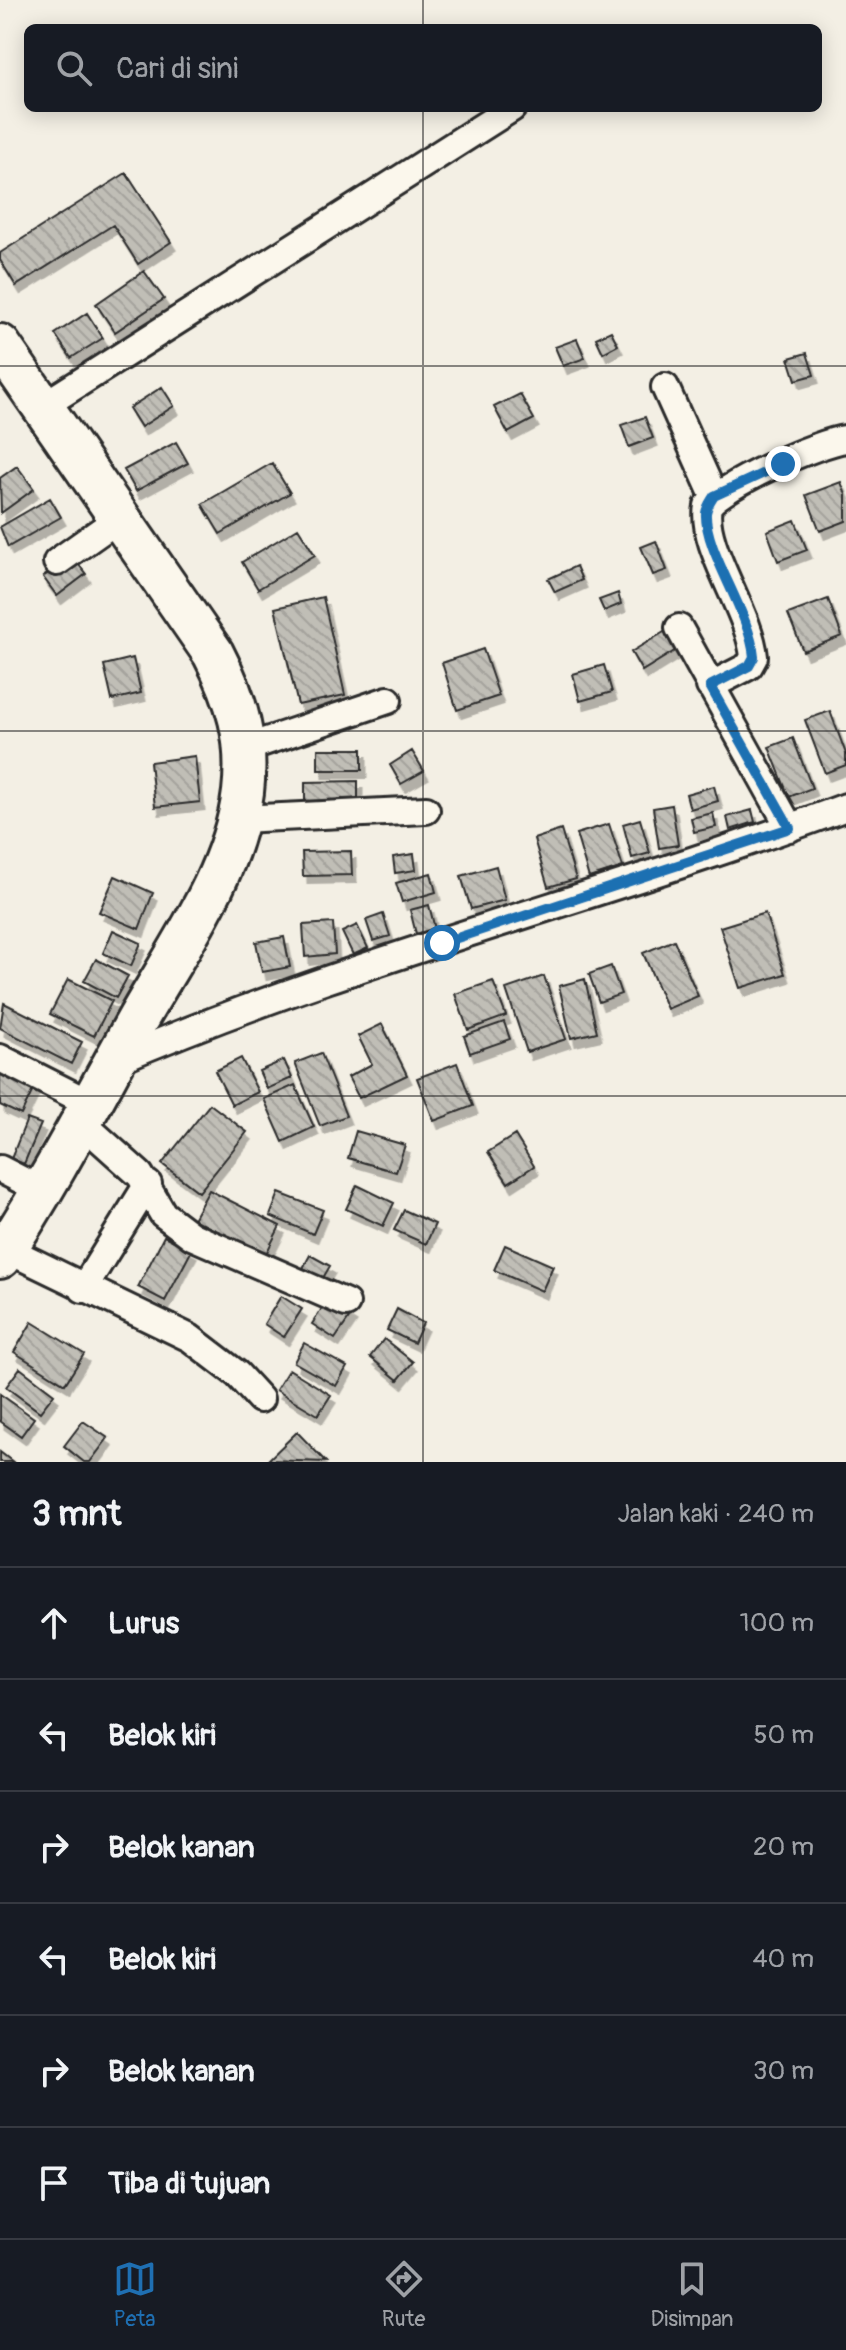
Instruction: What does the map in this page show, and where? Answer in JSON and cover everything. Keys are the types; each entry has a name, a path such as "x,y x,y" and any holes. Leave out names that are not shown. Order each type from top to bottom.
{"highway":[{"path":"0,345 213,653 232,689 246,748 238,819 208,893 86,1113 3,1254"}],"street":[{"path":"43,406 506,112"},
{"path":"665,387 714,496"},
{"path":"710,686 749,666 754,657 751,632 708,524 708,506 714,496 813,449 846,439"},
{"path":"57,562 118,519"},
{"path":"679,628 790,828"},
{"path":"246,748 388,700"},
{"path":"115,1061 292,993 846,807"},
{"path":"238,819 426,810"},
{"path":"0,1058 86,1113 148,1184 163,1214 192,1236 346,1303"},
{"path":"0,1169 41,1190"},
{"path":"83,1289 148,1184"},
{"path":"3,1254 190,1338 237,1374 260,1399"}],"building":[{"path":"126,173 171,242 138,264 113,225 16,286 0,260 0,253"},
{"path":"144,271 164,299 115,332 96,304"},
{"path":"87,313 103,338 71,358 55,334"},
{"path":"611,331 618,345 603,353 596,338"},
{"path":"577,339 585,358 563,366 555,347"},
{"path":"807,353 814,375 796,380 789,358"},
{"path":"162,387 174,406 141,427 129,408"},
{"path":"520,394 534,419 508,433 494,407"},
{"path":"645,417 653,438 629,447 621,425"},
{"path":"176,442 188,463 136,491 124,470"},
{"path":"272,463 290,493 220,534 202,504"},
{"path":"17,466 34,489 1,513 0,478"},
{"path":"841,482 846,495 846,521 820,531 806,495"},
{"path":"50,498 61,517 8,547 0,527"},
{"path":"795,520 807,550 778,561 767,531"},
{"path":"298,528 315,555 258,589 242,562"},
{"path":"656,541 667,570 653,575 641,547"},
{"path":"72,556 86,574 57,596 43,577"},
{"path":"576,566 582,580 555,592 548,579"},
{"path":"618,593 621,604 604,611 599,600"},
{"path":"323,597 345,695 298,705 275,608"},
{"path":"828,599 842,636 803,651 788,614"},
{"path":"669,629 681,647 642,671 631,652"},
{"path":"483,649 499,696 457,710 442,663"},
{"path":"133,658 141,693 112,700 104,665"},
{"path":"604,665 612,692 580,701 573,674"},
{"path":"830,711 846,754 846,765 825,773 805,720"},
{"path":"793,738 812,788 789,797 769,747"},
{"path":"318,749 362,749 362,770 318,770"},
{"path":"412,751 424,771 401,784 390,765"},
{"path":"195,756 200,802 155,807 150,762"},
{"path":"358,781 358,800 305,801 305,782"},
{"path":"714,786 718,801 690,809 686,794"},
{"path":"672,805 678,845 659,848 653,808"},
{"path":"752,810 755,822 730,830 727,817"},
{"path":"713,813 716,827 694,832 691,818"},
{"path":"640,819 650,853 632,858 623,824"},
{"path":"609,824 623,867 589,878 576,834"},
{"path":"561,830 576,879 548,887 534,839"},
{"path":"351,851 352,875 303,876 302,852"},
{"path":"414,854 416,870 395,873 393,857"},
{"path":"496,866 505,900 471,909 461,876"},
{"path":"431,873 436,892 402,902 396,883"},
{"path":"115,876 153,893 139,929 99,912"},
{"path":"429,905 435,929 416,934 410,910"},
{"path":"765,913 785,974 740,988 720,927"},
{"path":"383,914 390,936 373,941 366,920"},
{"path":"333,923 335,954 305,957 303,925"},
{"path":"357,925 368,948 353,955 342,932"},
{"path":"113,930 141,943 131,966 103,953"},
{"path":"284,937 290,967 262,972 256,942"},
{"path":"674,940 698,996 667,1009 643,953"},
{"path":"96,959 128,976 116,998 84,981"},
{"path":"611,966 621,994 599,1002 589,974"},
{"path":"544,976 566,1039 527,1052 506,989"},
{"path":"68,979 112,1001 94,1036 50,1014"},
{"path":"585,979 597,1032 571,1038 559,986"},
{"path":"493,981 506,1016 468,1030 455,994"},
{"path":"4,1003 82,1042 71,1064 0,1028"},
{"path":"504,1022 510,1039 470,1053 464,1036"},
{"path":"382,1024 407,1075 359,1098 348,1077 372,1064 358,1036"},
{"path":"321,1053 346,1116 320,1126 295,1063"},
{"path":"241,1058 258,1092 232,1105 215,1071"},
{"path":"284,1060 292,1078 267,1089 259,1071"},
{"path":"457,1063 473,1106 434,1121 417,1078"},
{"path":"0,1072 34,1088 21,1115 0,1105"},
{"path":"295,1085 314,1127 283,1142 264,1099"},
{"path":"210,1104 247,1132 199,1192 162,1164"},
{"path":"27,1119 41,1124 24,1164 11,1159"},
{"path":"356,1131 405,1145 396,1172 348,1158"},
{"path":"515,1135 534,1166 508,1183 488,1152"},
{"path":"357,1185 394,1203 383,1226 346,1209"},
{"path":"209,1190 280,1226 265,1256 193,1219"},
{"path":"279,1193 323,1210 313,1234 270,1216"},
{"path":"404,1210 435,1224 426,1244 394,1230"},
{"path":"164,1236 192,1250 165,1301 138,1287"},
{"path":"505,1245 553,1266 542,1291 494,1270"},
{"path":"310,1255 330,1266 323,1278 303,1268"},
{"path":"281,1296 302,1309 284,1337 264,1324"},
{"path":"328,1299 352,1314 335,1339 312,1324"},
{"path":"397,1309 423,1323 414,1343 387,1330"},
{"path":"32,1322 84,1354 65,1384 14,1352"},
{"path":"384,1339 413,1362 398,1380 370,1357"},
{"path":"304,1343 347,1367 336,1386 294,1362"},
{"path":"20,1368 54,1394 40,1412 6,1387"},
{"path":"289,1369 331,1395 318,1415 276,1390"},
{"path":"0,1394 34,1418 21,1436 0,1421"},
{"path":"83,1421 108,1438 90,1462 84,1462 64,1446"},
{"path":"297,1432 326,1462 268,1460"},
{"path":"0,1452 13,1462 0,1462"}],"route":[{"path":"442,943 790,828 710,686 749,666 754,657 751,632 712,539 706,514 714,496 744,479 783,464"}]}
